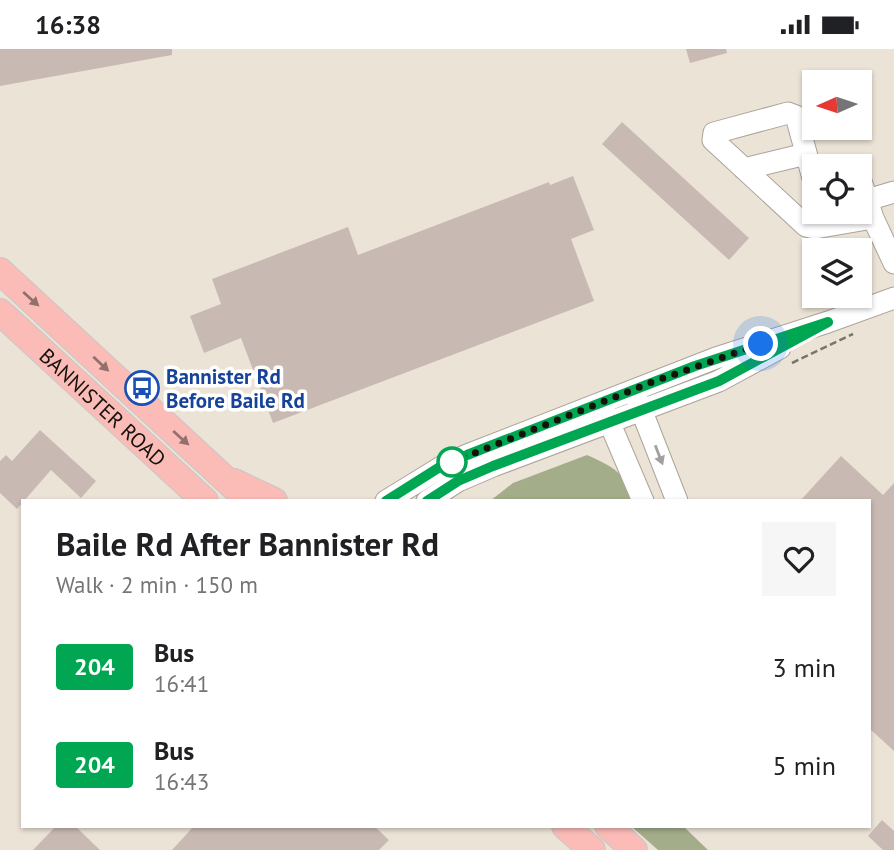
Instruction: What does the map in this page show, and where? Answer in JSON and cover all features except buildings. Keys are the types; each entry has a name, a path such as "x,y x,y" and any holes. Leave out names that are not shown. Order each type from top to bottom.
{"main road":[{"name":"BANNISTER ROAD","path":"0,271 247,499"},
{"name":"BANNISTER ROAD","path":"0,313 203,499"},
{"path":"223,477 270,499"},
{"path":"567,828 592,850"},
{"path":"610,828 634,850"}],"street":[{"path":"802,222 713,140 714,133 792,113 796,117 806,154"},
{"path":"744,169 802,155"},
{"path":"872,199 894,192"},
{"path":"872,212 894,263"},
{"path":"430,499 458,481 638,400 716,358 894,298"},
{"path":"638,400 669,498"},
{"path":"389,499 443,465 467,455 605,413"},
{"path":"605,413 642,499"}],"green space":[{"path":"587,455 623,477 635,499 493,499 513,483"},
{"path":"633,828 685,828 708,850 658,850"}],"bus line":[{"name":"204","path":"389,499 443,465 467,455 716,358 828,322 719,381 493,466 458,481 430,499"}],"place":[{"name":"Bannister Rd Before Baile Rd","path":"142,388"}],"route":[{"path":"452,462 655,381 761,344"}]}
